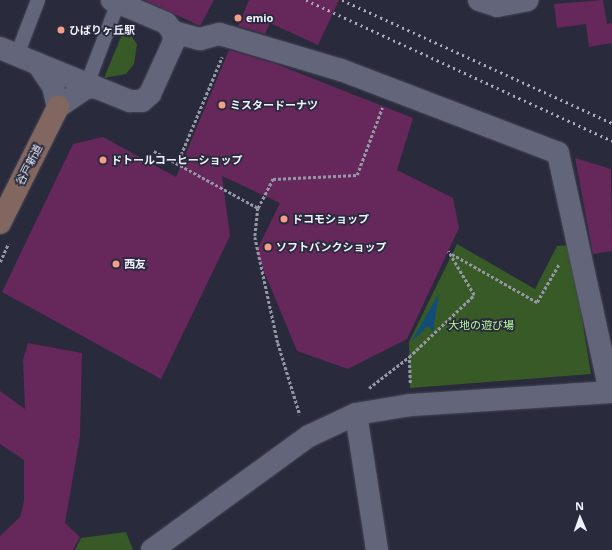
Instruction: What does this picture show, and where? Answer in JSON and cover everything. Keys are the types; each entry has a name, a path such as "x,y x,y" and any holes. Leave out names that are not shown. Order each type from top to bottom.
{"main road":[{"name":"谷戸新道","path":"0,222 58,107"}],"street":[{"path":"490,2 527,0"},
{"path":"8,52 130,101 142,101 150,94 174,41 173,32 166,23 115,1"},
{"path":"173,32 200,39 219,34 230,37 389,88 558,153 608,382 612,386"},
{"path":"38,64 53,86 58,107 91,85"},
{"path":"152,550 309,436 356,414 411,405 612,392"},
{"path":"356,414 377,550"}],"lane":[{"path":"8,52 38,0"},
{"path":"91,85 115,1"}],"path":[{"path":"177,164 230,37"},
{"path":"309,436 278,343 255,236 258,208 273,179 357,175 389,88"},
{"path":"154,152 258,208"},
{"path":"448,251 537,302 563,257"},
{"path":"356,414 364,392 409,357 474,295 452,254"},
{"path":"409,357 410,388"}],"green space":[{"path":"125,27 137,44 134,64 126,74 104,78"},
{"name":"大地の遊び場","path":"457,244 535,289 557,246 570,245 591,374 410,388 409,342"},
{"path":"126,532 133,550 75,550 81,538"}],"water":[{"path":"439,293 433,332 428,326 411,342"}],"building":[{"path":"145,0 214,0 200,26"},
{"path":"249,0 339,0 318,45 270,23 265,34 238,26"},
{"path":"603,0 607,24 612,23 612,43 589,47 586,24 557,28 554,4"},
{"path":"229,50 276,64 413,118 397,170 453,198 459,228 407,339 348,369 297,351 256,252 280,203 222,176 230,236 161,379 2,292 73,144 103,137 176,177"},
{"path":"575,158 611,169 612,251 593,254"},
{"path":"28,343 82,353 80,436 65,523 80,537 73,550 0,550 0,536 20,517 24,501 24,460 0,444 0,391 25,409 23,360"}],"railway":[{"path":"306,0 612,141"},
{"path":"342,0 612,123"}],"place":[{"name":"emio","path":"238,18"},
{"name":"ひばりヶ丘駅","path":"61,30"},
{"name":"ミスタードーナツ","path":"222,105"},
{"name":"ドトールコーヒーショップ","path":"103,160"},
{"name":"ドコモショップ","path":"284,219"},
{"name":"ソフトバンクショップ","path":"268,247"},
{"name":"西友","path":"116,264"}]}
